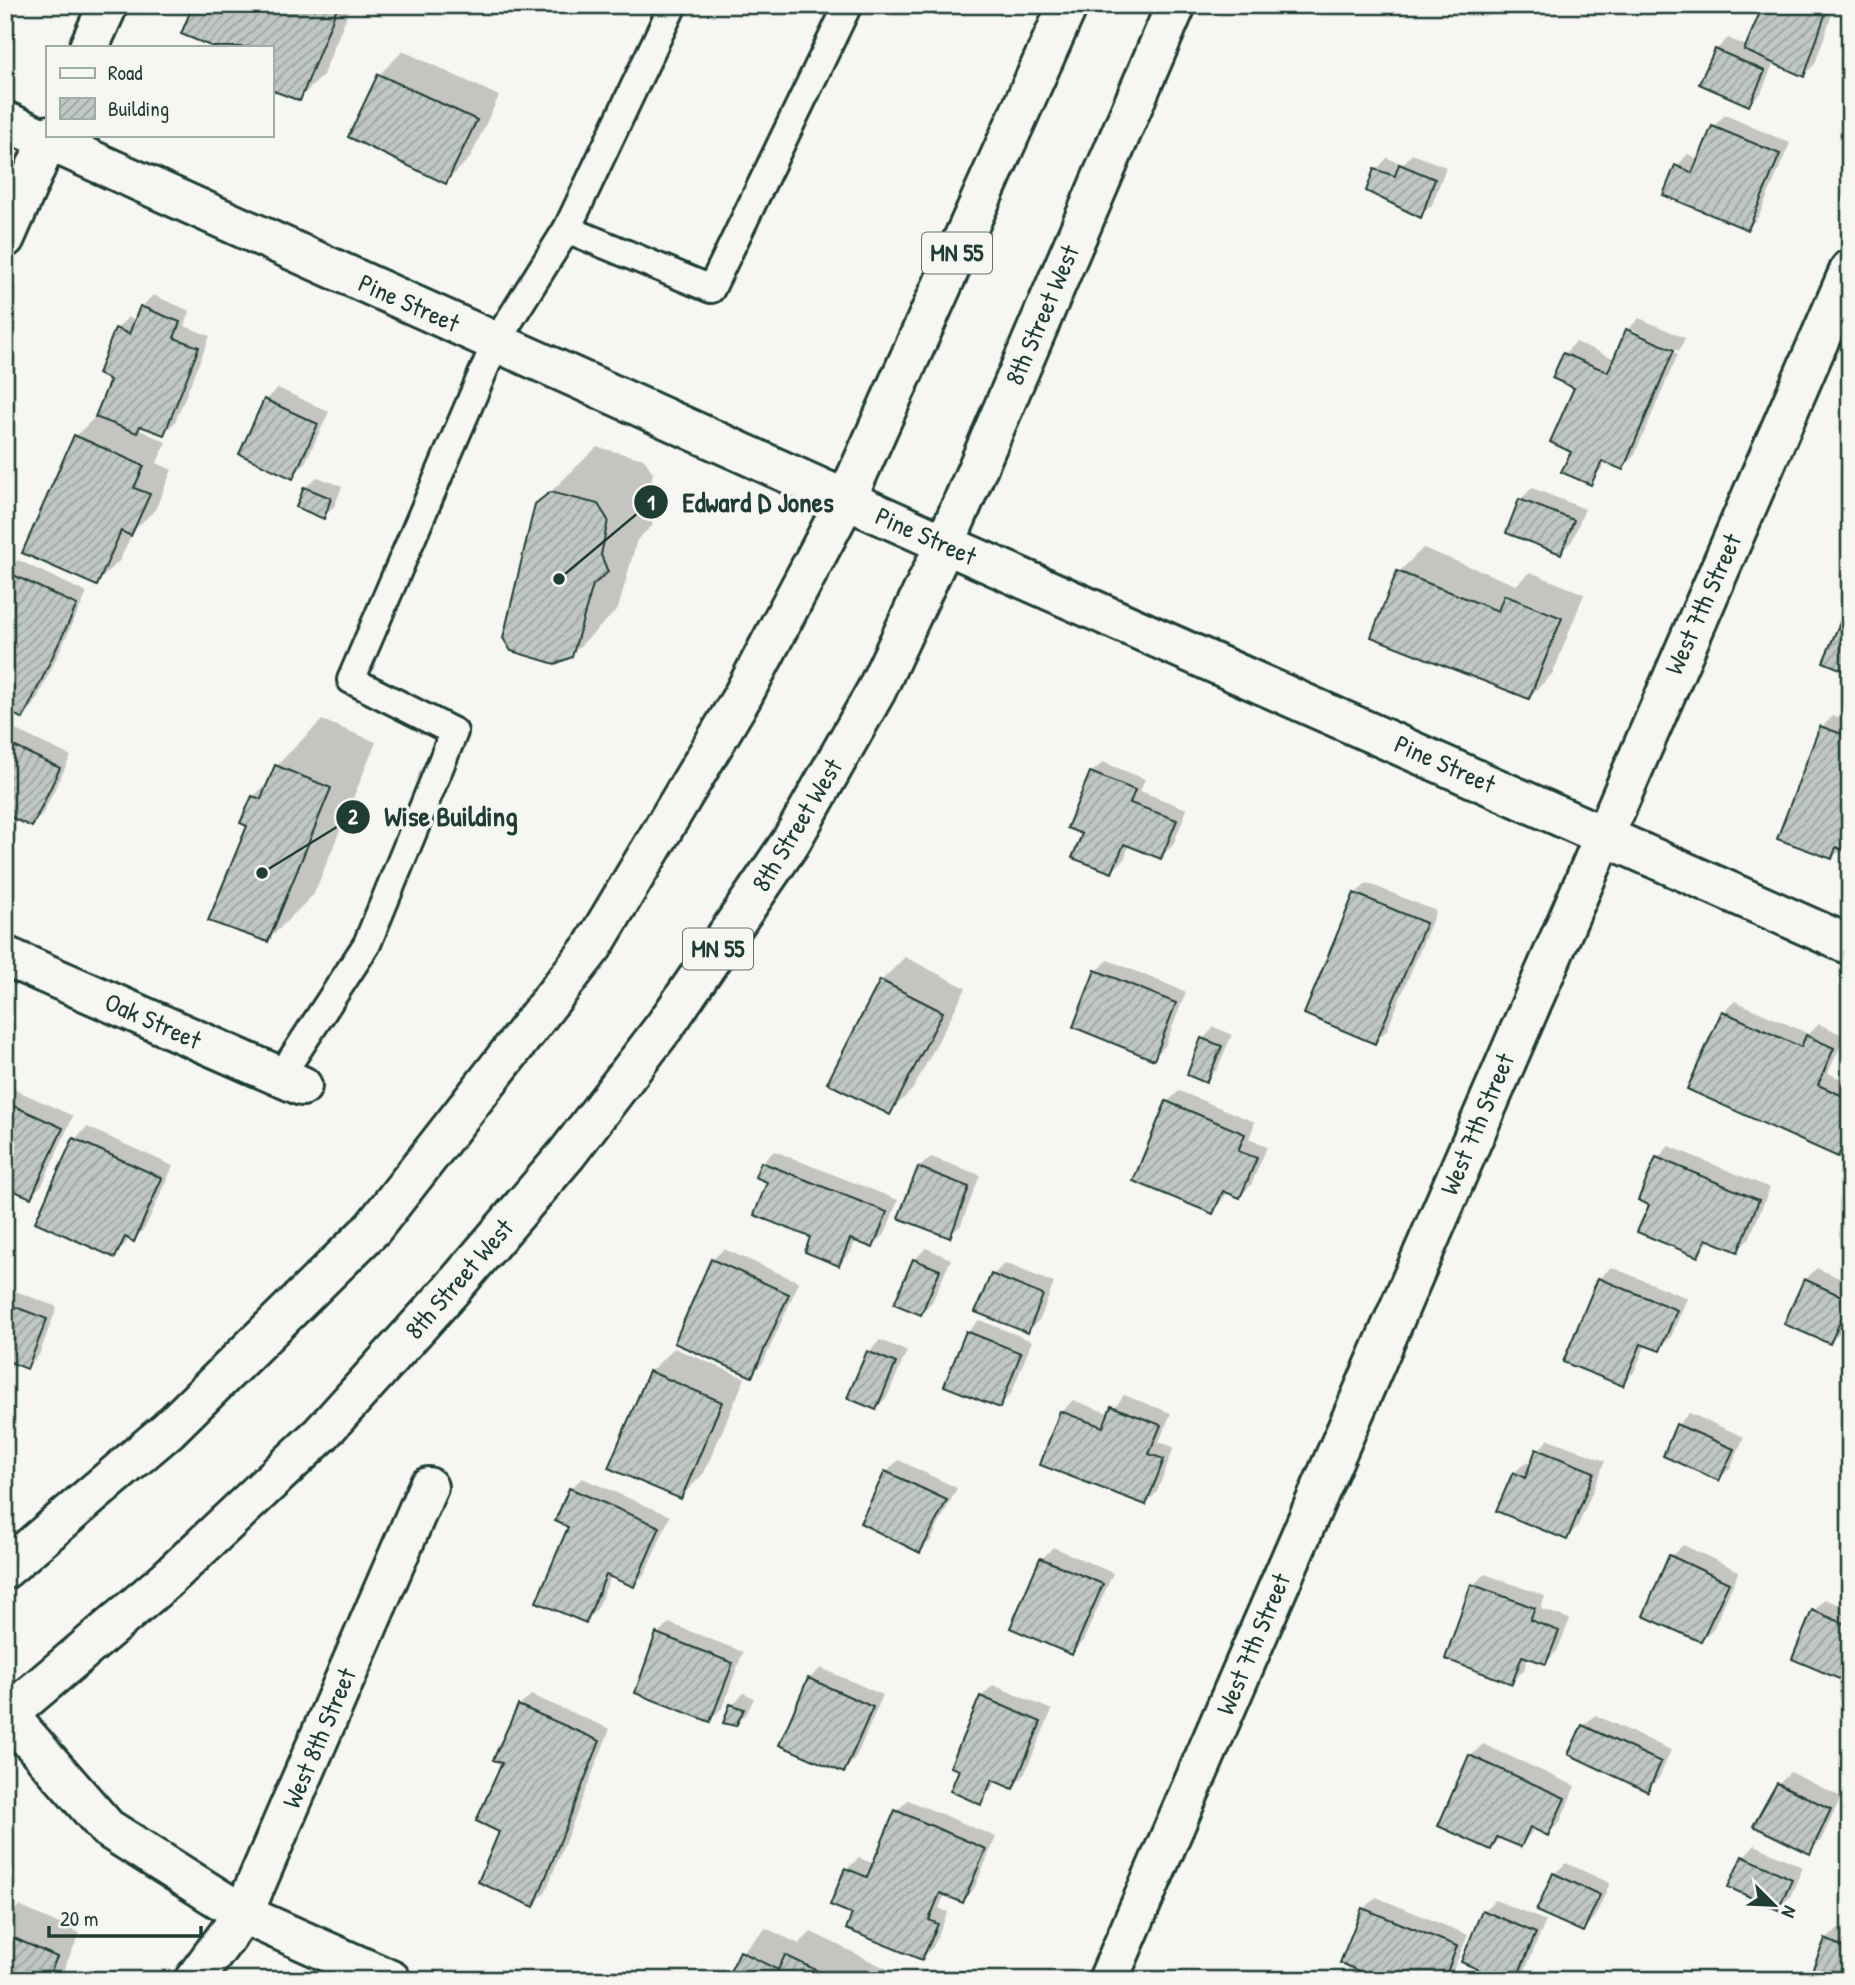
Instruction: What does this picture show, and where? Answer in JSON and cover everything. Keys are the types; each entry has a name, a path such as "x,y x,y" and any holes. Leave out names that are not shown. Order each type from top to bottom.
{"main road":[{"path":"89,46 108,5"},
{"name":"MN 55","path":"5,1569 168,1430 373,1228 593,946 742,697 846,500 1068,5"},
{"name":"8th Street West","path":"6,1714 165,1581 321,1434 451,1290 567,1154 667,1023 790,843 876,691 945,544 1176,5"},
{"name":"Pine Street","path":"5,121 46,136"},
{"path":"5,238 49,137"},
{"name":"Pine Street","path":"49,137 846,500 1850,945"},
{"name":"West 7th Street","path":"1108,1980 1850,269"},
{"name":"Oak Street","path":"5,956 291,1081"},
{"name":"West 8th Street","path":"194,1980 243,1914 428,1487"},
{"path":"6,1714 107,1828 243,1914 391,1980"}],"lane":[{"path":"291,1081 367,944 454,732 351,680 496,342 567,229 673,5"},
{"path":"567,229 711,289 848,5"}],"building":[{"path":"193,5 330,5 337,8 300,101 273,91 273,46 211,46 181,34"},
{"path":"1763,5 1828,6 1804,77 1744,50"},
{"path":"1715,49 1765,71 1749,106 1699,84"},
{"path":"378,74 477,120 446,184 348,137"},
{"path":"1712,126 1780,154 1748,230 1663,195 1675,165 1692,173"},
{"path":"1399,164 1435,179 1421,218 1366,191 1374,169 1395,176"},
{"path":"140,306 180,322 174,338 199,347 164,435 140,426 137,433 95,417 110,380 98,374 115,328 129,334"},
{"path":"1626,329 1674,350 1623,470 1602,461 1591,485 1561,472 1571,452 1550,442 1574,388 1552,378 1563,353 1608,372"},
{"path":"264,399 318,424 293,479 239,454"},
{"path":"74,435 144,466 134,488 150,494 131,536 121,531 97,586 22,553"},
{"path":"304,487 331,498 324,519 296,507"},
{"path":"550,492 598,504 608,520 601,555 608,572 593,585 572,657 555,664 511,651 503,638 535,504"},
{"path":"1519,499 1574,520 1561,554 1506,533"},
{"path":"5,571 77,605 23,719 5,710"},
{"path":"1397,571 1498,611 1504,595 1562,618 1529,699 1371,637"},
{"path":"1850,599 1850,673 1823,662"},
{"path":"1820,726 1850,737 1850,838 1845,851 1836,847 1832,859 1777,839"},
{"path":"5,742 60,768 32,827 8,816 5,822"},
{"path":"275,765 331,788 268,942 208,921 247,826 240,823 252,796 261,799"},
{"path":"1090,772 1135,790 1130,803 1177,820 1161,859 1124,844 1112,873 1072,858 1082,834 1067,828"},
{"path":"1354,893 1426,923 1375,1044 1304,1014"},
{"path":"1095,970 1176,1003 1154,1060 1073,1027"},
{"path":"880,980 943,1012 890,1115 827,1083"},
{"path":"1722,1011 1801,1047 1806,1035 1834,1048 1818,1085 1850,1099 1850,1130 1838,1157 1687,1089"},
{"path":"1201,1038 1222,1046 1206,1083 1187,1075"},
{"path":"1166,1101 1245,1134 1238,1151 1257,1158 1240,1198 1223,1191 1213,1214 1133,1181"},
{"path":"5,1102 63,1128 31,1198 5,1187"},
{"path":"73,1138 162,1178 134,1242 125,1237 115,1258 35,1222"},
{"path":"1656,1157 1759,1200 1738,1252 1706,1239 1698,1257 1637,1232 1649,1205 1638,1200"},
{"path":"761,1162 887,1212 873,1248 850,1239 839,1266 805,1252 810,1237 754,1215 767,1182 755,1177"},
{"path":"918,1167 969,1187 950,1238 898,1218"},
{"path":"711,1259 789,1294 752,1377 674,1343"},
{"path":"913,1259 940,1270 921,1315 894,1304"},
{"path":"991,1274 1043,1295 1028,1333 975,1312"},
{"path":"1598,1278 1677,1310 1660,1351 1641,1344 1623,1386 1563,1362"},
{"path":"1804,1279 1850,1300 1830,1344 1784,1324"},
{"path":"5,1303 47,1319 27,1369 8,1361 5,1369"},
{"path":"966,1331 1021,1353 1000,1408 944,1386"},
{"path":"867,1351 896,1363 876,1410 847,1398"},
{"path":"649,1371 722,1402 681,1499 608,1468"},
{"path":"1111,1406 1161,1425 1149,1454 1164,1459 1146,1505 1040,1465 1060,1411 1103,1427"},
{"path":"1676,1424 1734,1449 1719,1481 1663,1456"},
{"path":"1536,1449 1594,1472 1567,1540 1496,1511 1513,1472 1525,1478"},
{"path":"885,1471 947,1500 920,1553 860,1523"},
{"path":"569,1488 660,1527 634,1587 606,1575 586,1623 536,1602 568,1527 555,1521"},
{"path":"1669,1555 1729,1583 1701,1642 1643,1616"},
{"path":"1040,1558 1103,1584 1072,1655 1010,1628"},
{"path":"1471,1584 1535,1608 1530,1620 1559,1631 1546,1664 1522,1656 1512,1684 1445,1659"},
{"path":"1812,1610 1850,1626 1850,1668 1844,1681 1792,1659"},
{"path":"656,1633 733,1663 710,1722 635,1693"},
{"path":"808,1678 873,1707 844,1773 779,1745"},
{"path":"980,1696 1041,1722 1013,1789 992,1780 981,1805 950,1791 959,1770 950,1767"},
{"path":"730,1704 744,1709 736,1726 723,1723"},
{"path":"518,1705 600,1741 534,1907 478,1882 499,1832 476,1821 502,1763 493,1760"},
{"path":"1582,1725 1661,1762 1648,1792 1568,1754"},
{"path":"1469,1755 1565,1798 1548,1836 1530,1827 1521,1847 1497,1837 1491,1850 1438,1826"},
{"path":"1777,1783 1831,1809 1810,1854 1753,1826"},
{"path":"895,1810 986,1849 963,1903 940,1893 929,1920 938,1924 922,1960 846,1929 852,1914 830,1905 845,1868 867,1877"},
{"path":"1742,1856 1792,1879 1778,1910 1728,1887"},
{"path":"1553,1873 1600,1895 1583,1932 1536,1911"},
{"path":"1362,1908 1457,1946 1444,1980 1382,1980 1340,1963"},
{"path":"1482,1910 1536,1933 1516,1980 1503,1980 1461,1962"},
{"path":"5,1934 57,1957 47,1980 5,1980"},
{"path":"1825,1939 1850,1950 1850,1980 1808,1980"},
{"path":"740,1951 778,1970 785,1955 837,1980 726,1980"}],"place":[{"name":"Edward D Jones","path":"559,579"},
{"name":"Wise Building","path":"262,873"}]}
